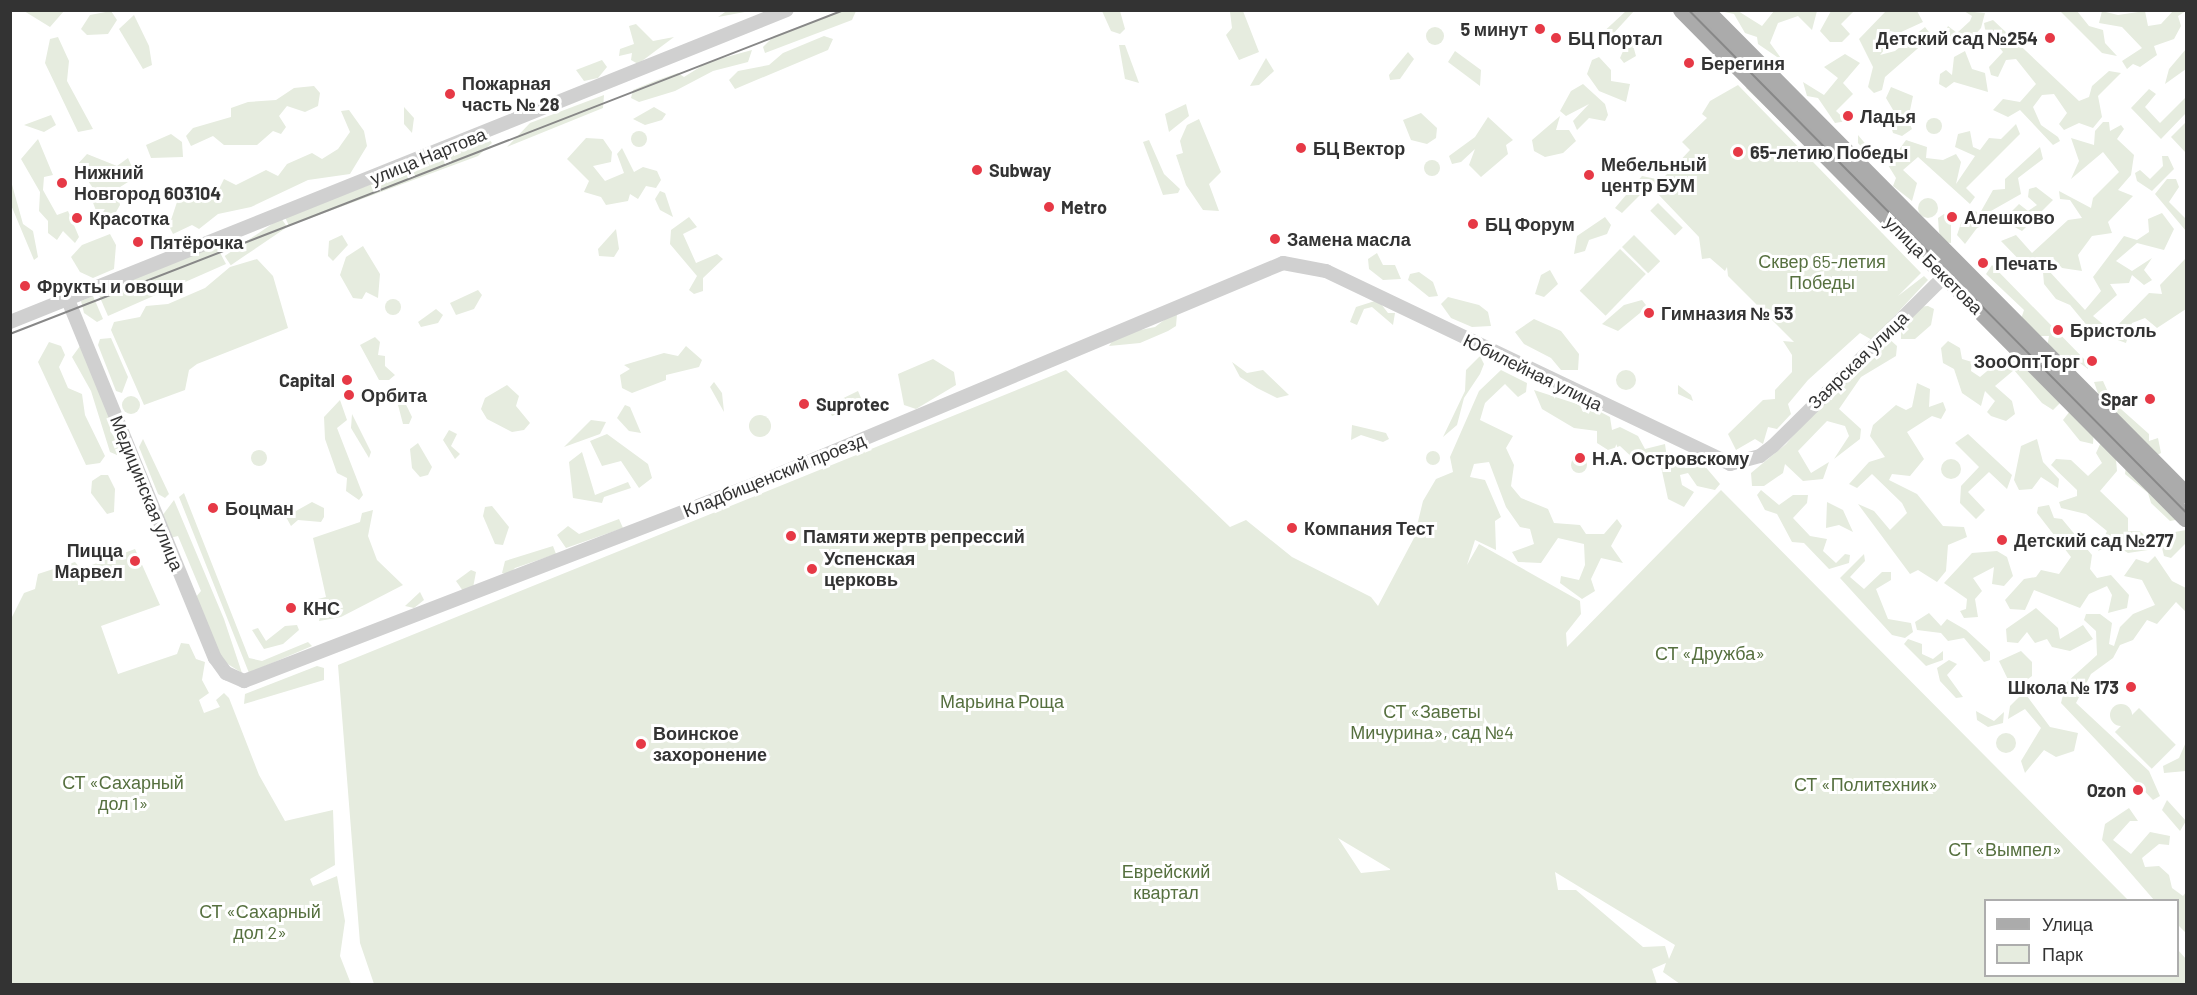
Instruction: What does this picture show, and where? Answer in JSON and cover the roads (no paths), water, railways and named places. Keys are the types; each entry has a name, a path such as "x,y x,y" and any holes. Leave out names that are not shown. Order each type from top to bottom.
{"main road":[{"name":"улица Бекетова","path":"1682,10 2187,495"},
{"name":"улица Бекетова","path":"1705,10 2187,519"}],"street":[{"name":"улица Нартова","path":"10,322 787,10"},
{"name":"Юбилейная улица","path":"1308,265 1706,456 1730,464 1760,456"},
{"name":"Кладбищенский проезд","path":"236,679 259,678 754,485 1271,267 1308,265"},
{"name":"Заярская улица","path":"1760,456 1951,270"},
{"name":"Медицинская улица","path":"68,300 215,658 236,679"}],"tram line":[{"path":"10,334 844,10"},
{"path":"1689,10 2186,512"}],"place":[{"name":"5 минут","path":"1540,29"},
{"name":"БЦ Портал","path":"1556,38"},
{"name":"Детский сад №254","path":"2050,38"},
{"name":"Берегиня","path":"1689,63"},
{"name":"Пожарная часть № 28","path":"450,94"},
{"name":"Ладья","path":"1848,116"},
{"name":"БЦ Вектор","path":"1301,148"},
{"name":"65-летию Победы","path":"1738,152"},
{"name":"Subway","path":"977,170"},
{"name":"Мебельный центр БУМ","path":"1589,175"},
{"name":"Нижний Новгород 603104","path":"62,183"},
{"name":"Metro","path":"1049,207"},
{"name":"Алешково","path":"1952,217"},
{"name":"Красотка","path":"77,218"},
{"name":"БЦ Форум","path":"1473,224"},
{"name":"Замена масла","path":"1275,239"},
{"name":"Пятёрочка","path":"138,242"},
{"name":"Печать","path":"1983,263"},
{"name":"Фрукты и овощи","path":"25,286"},
{"name":"Гимназия № 53","path":"1649,313"},
{"name":"Бристоль","path":"2058,330"},
{"name":"ЗооОптТорг","path":"2092,361"},
{"name":"Capital","path":"347,380"},
{"name":"Орбита","path":"349,395"},
{"name":"Spar","path":"2150,399"},
{"name":"Suprotec","path":"804,404"},
{"name":"Н.А. Островскому","path":"1580,458"},
{"name":"Боцман","path":"213,508"},
{"name":"Компания Тест","path":"1292,528"},
{"name":"Памяти жертв репрессий","path":"791,536"},
{"name":"Детский сад №277","path":"2002,540"},
{"name":"Пицца Марвел","path":"135,561"},
{"name":"Успенская церковь","path":"812,569"},
{"name":"КНС","path":"291,608"},
{"name":"Школа № 173","path":"2131,687"},
{"name":"Воинское захоронение","path":"641,744"},
{"name":"Ozon","path":"2138,790"}],"park label":[{"name":"Сквер 65-летия Победы","path":"1822,272"},
{"name":"СТ «Дружба»","path":"1710,653"},
{"name":"Марьина Роща","path":"1002,701"},
{"name":"СТ «Заветы Мичурина», сад №4","path":"1432,722"},
{"name":"СТ «Политехник»","path":"1866,784"},
{"name":"СТ «Сахарный дол 1»","path":"123,793"},
{"name":"СТ «Вымпел»","path":"2005,849"},
{"name":"Еврейский квартал","path":"1166,882"},
{"name":"СТ «Сахарный дол 2»","path":"260,922"}]}
